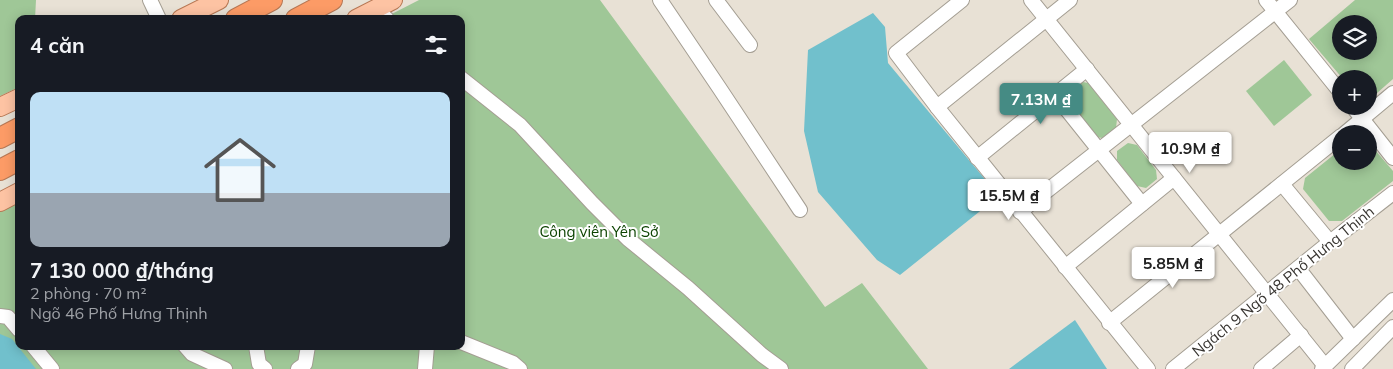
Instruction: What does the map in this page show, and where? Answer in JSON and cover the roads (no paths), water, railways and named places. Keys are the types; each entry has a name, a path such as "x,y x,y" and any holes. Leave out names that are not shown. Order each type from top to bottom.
{"highway":[{"path":"244,15 272,0"},
{"path":"304,15 332,0"},
{"path":"0,138 15,130"},
{"path":"0,170 15,162"}],"main road":[{"path":"189,15 219,0"},
{"path":"381,14 393,0"},
{"path":"0,107 15,100"},
{"path":"0,202 15,194"}],"street":[{"path":"150,0 157,15"},
{"path":"660,0 800,210"},
{"path":"716,0 750,45"},
{"path":"962,0 896,53 936,107 1148,369"},
{"path":"1031,0 1301,335 1324,367 1393,300"},
{"path":"936,107 1070,0"},
{"path":"1266,0 1332,82"},
{"path":"1020,212 1290,0"},
{"path":"977,158 1087,69"},
{"path":"465,81 520,125 628,239 682,282 762,355 781,369"},
{"path":"1354,125 1393,93"},
{"path":"1055,95 1142,204"},
{"path":"1359,115 1393,158"},
{"path":"1109,322 1332,143"},
{"path":"1065,268 1174,178"},
{"path":"1282,184 1330,242"},
{"name":"Ngách 9 Ngõ 48 Phố Hưng Thịnh","path":"1173,369 1393,193"},
{"path":"1298,268 1353,339"},
{"path":"0,316 8,318 15,326"},
{"path":"1352,369 1393,327"},
{"path":"1261,369 1301,335"},
{"path":"465,344 513,364 520,369"},
{"path":"36,350 52,369"},
{"path":"188,350 192,354 225,369"},
{"path":"256,350 258,367"},
{"path":"298,369 305,364 307,350"},
{"path":"418,369 420,350"},
{"path":"425,369 427,350"}],"water":[{"path":"873,13 885,27 888,63 999,196 900,275 877,260 818,192 804,131 808,50"},
{"path":"1075,320 1107,369 1009,369"},
{"path":"0,334 12,339 15,343 15,350 21,350 36,369 0,369"}],"park label":[{"name":"Công viên Yên Sở","path":"599,231"}]}
